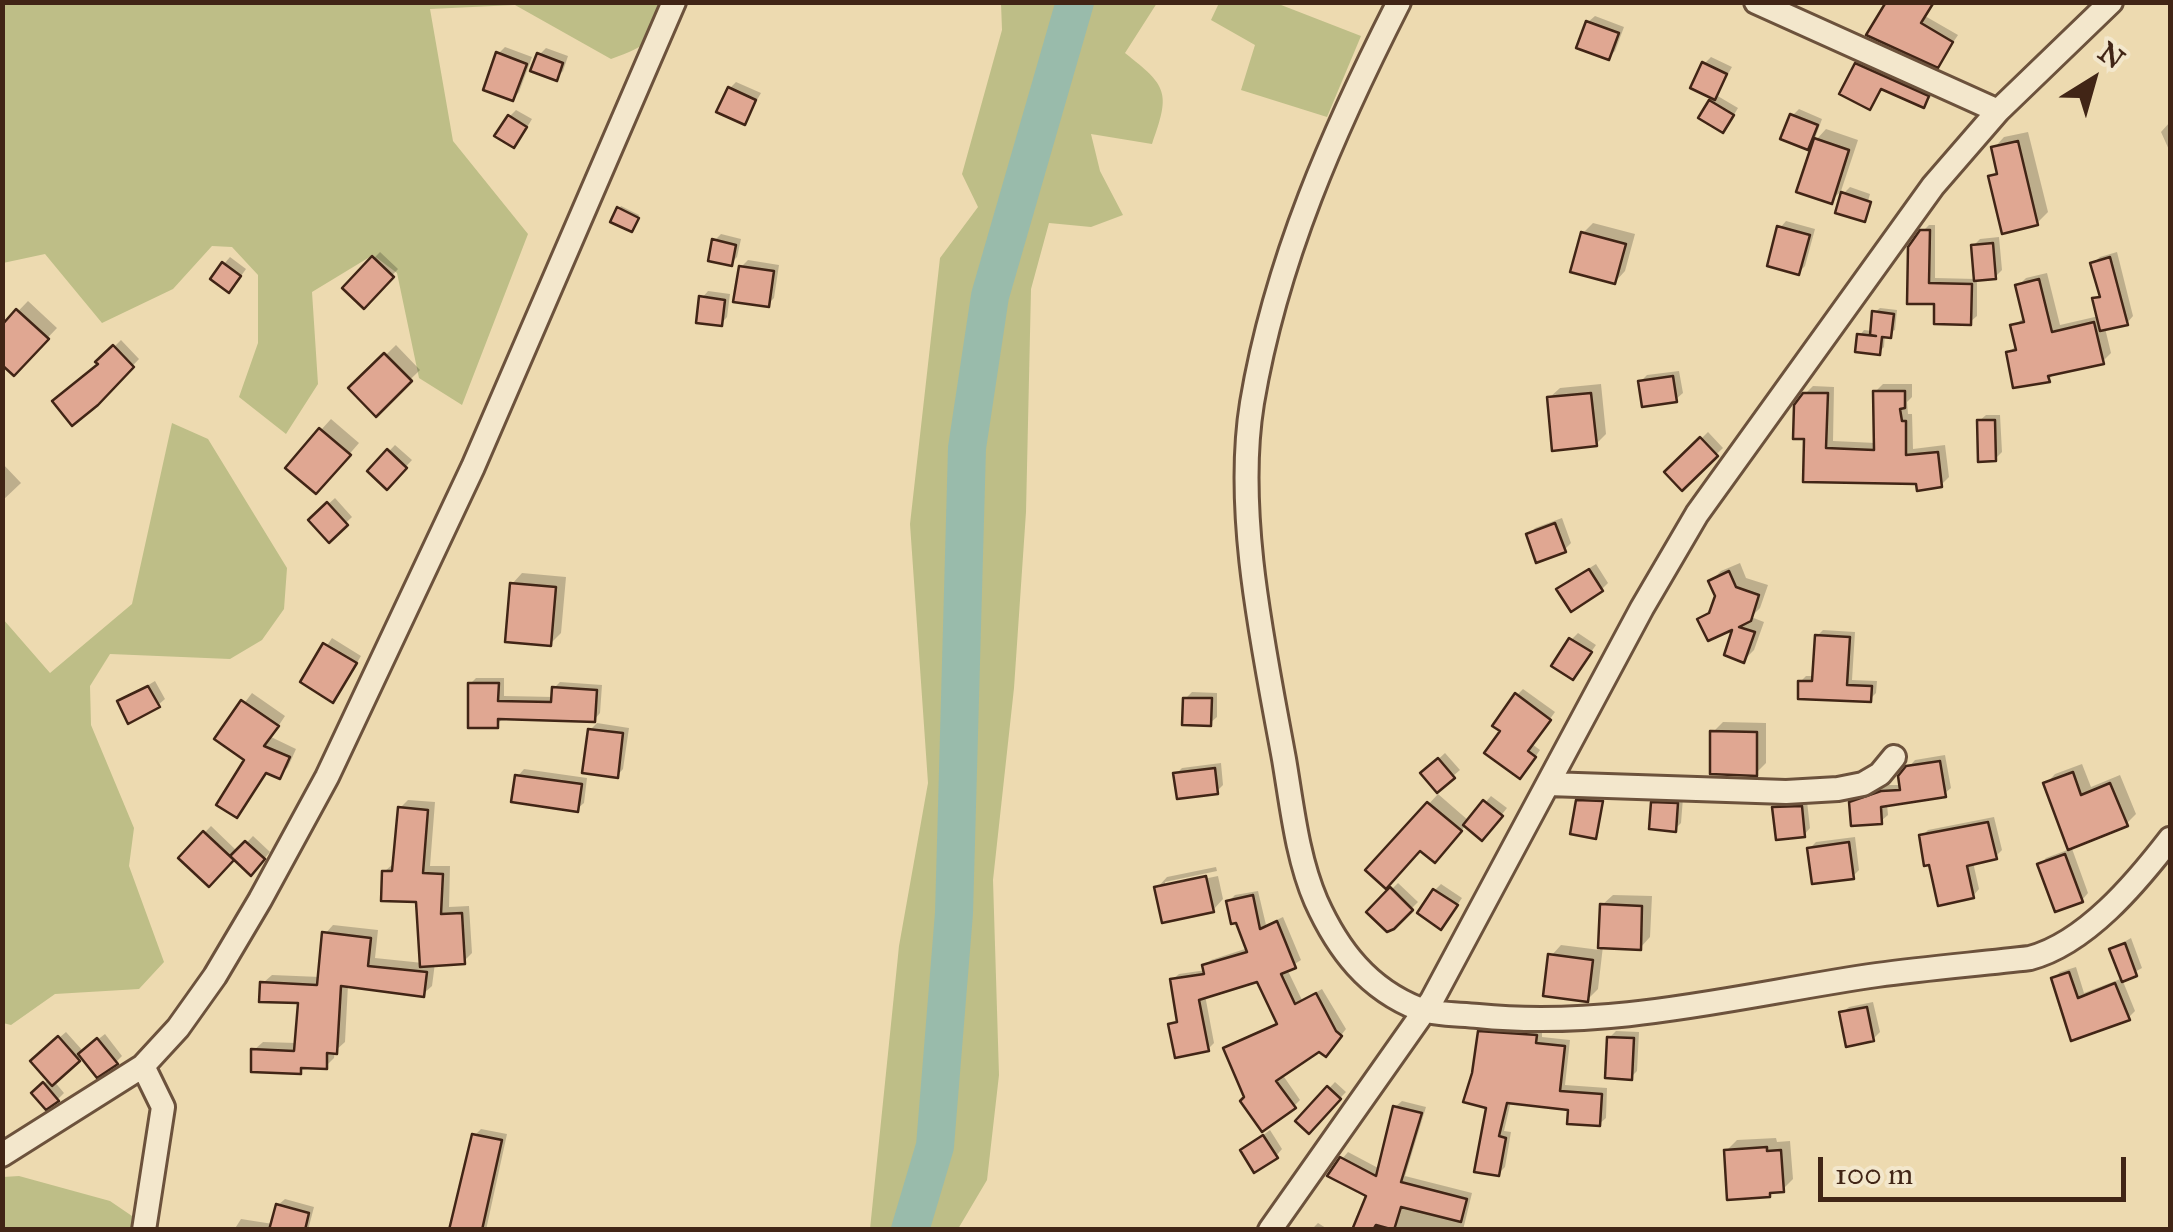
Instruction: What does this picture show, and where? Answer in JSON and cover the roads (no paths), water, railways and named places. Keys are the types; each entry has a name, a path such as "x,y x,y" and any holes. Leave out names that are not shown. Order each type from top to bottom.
{"street":[{"path":"2,1155 143,1066 178,1028 215,976 260,900 327,777 473,467 674,2"},
{"path":"1399,2 1346,106 1299,223 1266,334 1251,408 1248,498 1258,614 1301,856 1315,899 1357,969 1375,986 1425,1011 1561,1022 1878,975 2030,958 2054,952 2081,932 2144,873 2170,839"},
{"path":"1756,2 1998,111"},
{"path":"1270,1230 1425,1011 1642,608 1697,514 1933,186 1998,111 2111,2"},
{"path":"1548,784 1786,792 1838,789 1863,784 1880,774 1894,757"},
{"path":"143,1066 163,1107 144,1230"}],"waterway":[{"path":"910,1230 935,1146 954,913 967,448 990,296 1075,2"}]}
